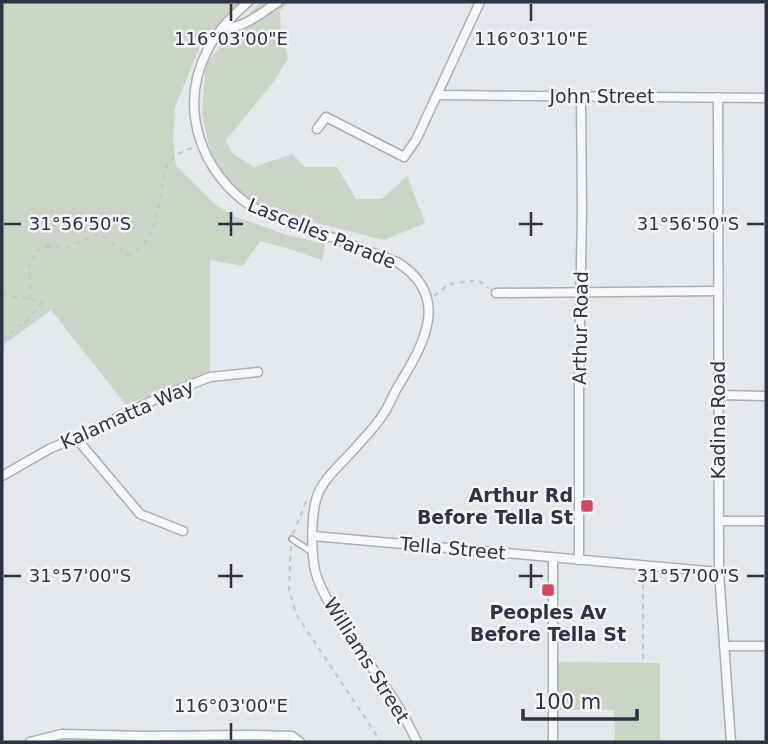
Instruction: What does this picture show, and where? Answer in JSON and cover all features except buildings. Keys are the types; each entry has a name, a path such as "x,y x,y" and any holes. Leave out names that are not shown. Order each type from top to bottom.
{"street":[{"name":"Lascelles Parade","path":"248,2 223,27 204,56 194,90 195,115 202,144 210,162 225,185 252,207 397,262 420,282 428,301"},
{"path":"223,27 233,28 278,2"},
{"path":"317,129 326,117 404,157 416,140 480,2"},
{"name":"John Street","path":"438,95 766,97"},
{"name":"Arthur Road","path":"579,559 581,96"},
{"name":"Kadina Road","path":"718,97 719,572 731,742"},
{"path":"496,293 718,291"},
{"path":"313,536 316,499 323,484 385,412 428,329 428,301"},
{"name":"Kalamatta Way","path":"2,476 51,449 162,396 210,377 258,372"},
{"path":"718,395 766,396"},
{"path":"76,438 141,514 183,531"},
{"path":"719,521 766,521"},
{"name":"Tella Street","path":"313,536 719,572"},
{"name":"Williams Street","path":"313,536 316,574 333,610 400,710 417,742"},
{"path":"553,558 553,742"},
{"path":"724,646 766,646"},
{"path":"30,742 62,734 254,734 292,736 300,742"}],"lane":[{"path":"292,539 313,552"}],"path":[{"path":"29,299 31,293 28,272 37,251 49,246 68,247 96,235 102,236 128,255 139,249 154,225 169,162 180,152 202,144"},
{"path":"428,301 449,284 478,280 496,293"},
{"path":"2,295 42,303 29,318 2,340"},
{"path":"313,490 293,531 289,590 296,614 381,742"},
{"path":"643,566 643,663"}],"green space":[{"path":"2,2 242,2 203,39 175,107 173,140 176,166 216,205 236,217 287,235 325,244 322,260 260,241 243,266 210,260 210,371 126,405 51,310 2,346"},
{"path":"260,2 290,2 280,10 281,33 288,59 272,84 226,140 232,153 254,167 292,154 305,167 337,167 356,199 382,199 407,176 425,223 384,240 264,210 226,184 209,146 202,114 206,63"},
{"path":"552,662 660,663 660,742 615,742 614,710 552,710"}],"place":[{"name":"Arthur Rd Before Tella St","path":"587,506"},
{"name":"Peoples Av Before Tella St","path":"548,590"}]}
